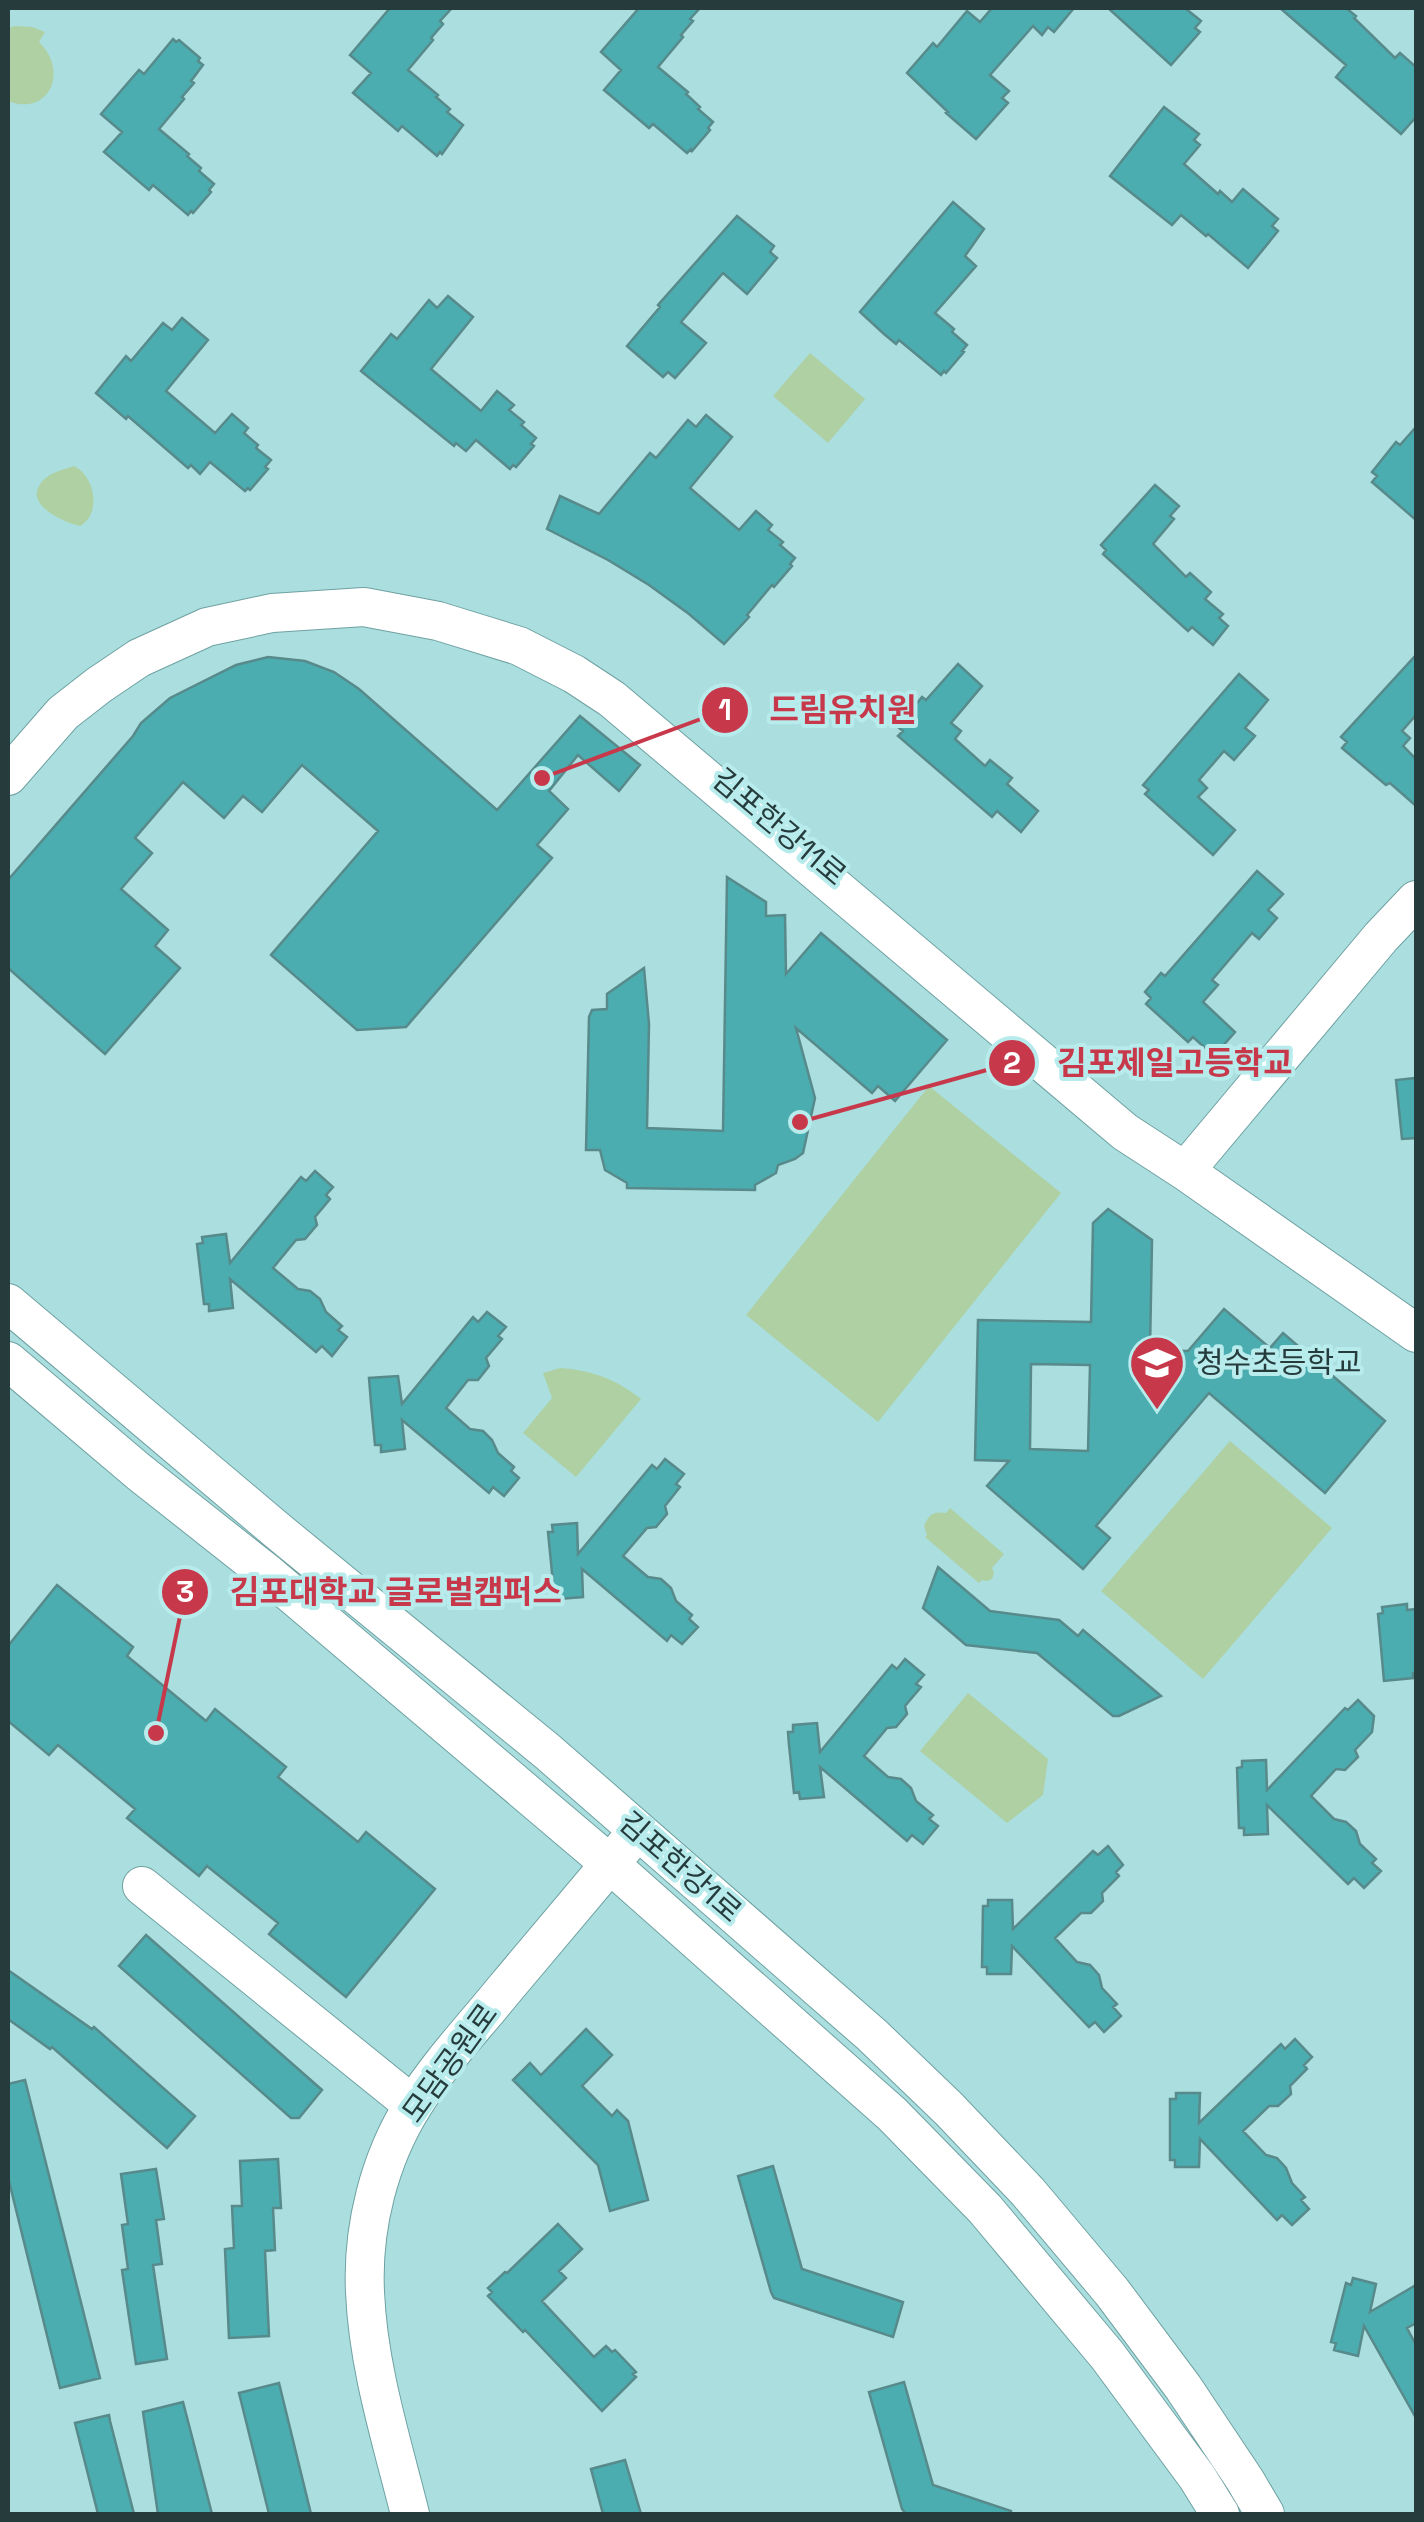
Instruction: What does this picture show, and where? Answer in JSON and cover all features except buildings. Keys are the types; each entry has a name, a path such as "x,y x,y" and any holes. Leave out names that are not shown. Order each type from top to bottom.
{"street":[{"name":"김포한강11로","path":"8,757 48,710 94,673 130,650 202,616 272,602 368,597 444,611 522,634 580,664 622,694 1142,1130 1184,1170"},
{"name":"김포한강11로","path":"8,776 63,713 99,684 139,658 207,628 272,613 364,608 438,621 519,646 574,674 612,700 1125,1132 1416,1333"},
{"path":"1184,1170 1416,900"},
{"name":"김포한강1로","path":"8,1303 278,1532 548,1752 788,1959 949,2109 1028,2192 1112,2292 1183,2386 1265,2514"},
{"name":"김포한강1로","path":"8,1361 268,1574 610,1864 892,2114 985,2208 1106,2355 1220,2514"},
{"name":"모담공원로","path":"410,2514 368,2325 365,2265 368,2227 378,2186 413,2105 452,2052 637,1832"},
{"path":"142,1886 413,2105"}],"green space":[{"path":"8,28 45,32 39,42 53,66 53,78 44,97 34,103 8,101"},
{"path":"810,353 865,399 828,443 773,396"},
{"path":"74,466 87,478 93,495 91,513 80,526 49,512 37,493 46,478"},
{"path":"929,1086 1061,1193 878,1422 746,1315"},
{"path":"560,1368 603,1377 641,1399 576,1477 523,1433 552,1398 543,1373"},
{"path":"1230,1441 1332,1528 1203,1679 1101,1591"},
{"path":"950,1508 1004,1554 992,1568 992,1579 979,1583 925,1537 924,1526 930,1516 946,1513"},
{"path":"968,1693 1048,1759 1043,1795 1007,1823 920,1751"}],"place":[{"name":"드림유치원","path":"542,778"},
{"name":"김포제일고등학교","path":"800,1122"},
{"name":"청수초등학교","path":"1157,1412"},
{"name":"김포대학교 글로벌캠퍼스","path":"156,1733"}]}
